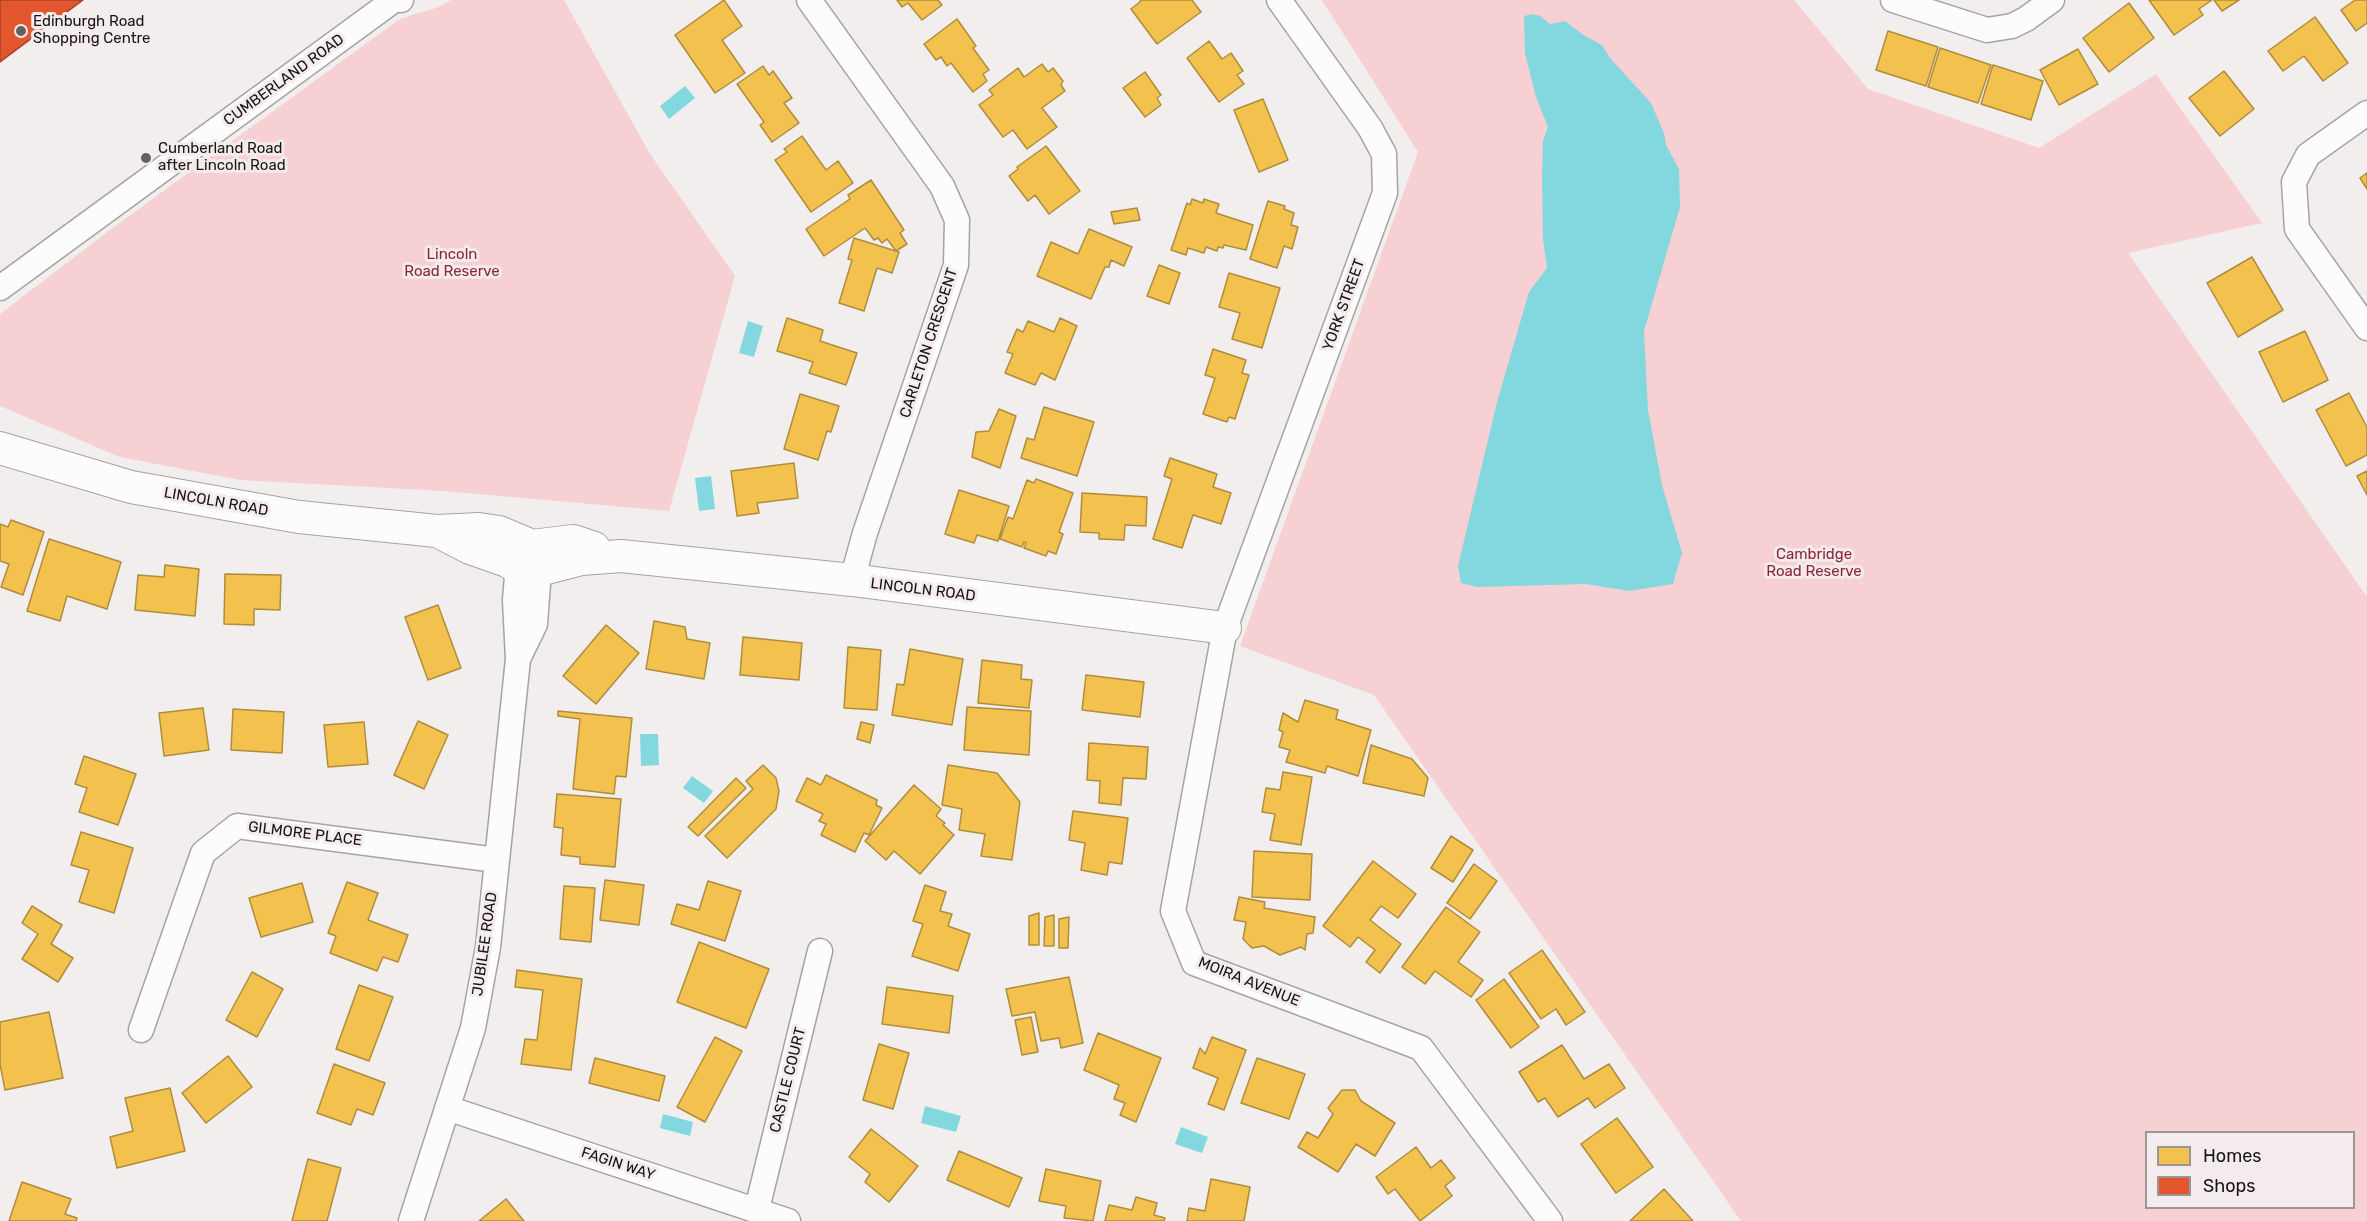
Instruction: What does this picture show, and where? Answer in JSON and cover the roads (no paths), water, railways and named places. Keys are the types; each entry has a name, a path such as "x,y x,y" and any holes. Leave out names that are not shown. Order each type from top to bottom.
{"street":[{"name":"CUMBERLAND ROAD","path":"0,288 394,0 401,0"},
{"name":"CARLETON CRESCENT","path":"809,0 942,186 957,220 956,265 865,533 852,580"},
{"name":"YORK STREET","path":"1225,628 1385,194 1384,154 1370,128 1279,0"},
{"path":"1893,0 1987,30 2012,26 2052,0"},
{"path":"2367,113 2308,154 2294,182 2297,229 2367,328"},
{"name":"LINCOLN ROAD","path":"0,447 131,487 299,517 436,531 480,529 499,532 528,560 573,541 621,556 852,580 1225,628"},
{"name":"JUBILEE ROAD","path":"411,1221 473,1028 488,947 518,659 535,624 528,560"},
{"name":"MOIRA AVENUE","path":"1225,628 1173,911 1194,963 1421,1048 1550,1221"},
{"name":"GILMORE PLACE","path":"141,1030 203,854 237,826 496,860"},
{"name":"CASTLE COURT","path":"757,1209 820,951"},
{"name":"FAGIN WAY","path":"447,1108 788,1221"}],"water":[{"path":"1533,14 1540,16 1550,24 1565,21 1602,45 1610,58 1651,103 1664,133 1666,145 1679,169 1680,207 1644,331 1648,410 1662,485 1682,553 1673,584 1629,591 1586,584 1478,587 1461,583 1458,566 1497,402 1529,292 1547,268 1543,240 1542,174 1543,141 1548,127 1536,97 1525,53 1524,16"},
{"path":"685,86 695,98 669,119 660,106"},
{"path":"748,321 763,326 754,357 739,353"},
{"path":"711,476 715,509 699,511 695,478"},
{"path":"640,734 658,734 659,765 641,766"},
{"path":"692,776 713,791 704,803 683,788"},
{"path":"925,1106 961,1116 956,1132 921,1123"},
{"path":"663,1114 693,1122 690,1136 660,1128"},
{"path":"1181,1127 1208,1137 1202,1153 1175,1144"}],"place":[{"name":"Edinburgh Road Shopping Centre","path":"21,31"},
{"name":"Cumberland Road after Lincoln Road","path":"146,158"}],"park label":[{"name":"Lincoln Road Reserve","path":"452,264"},
{"name":"Cambridge Road Reserve","path":"1814,564"}]}
